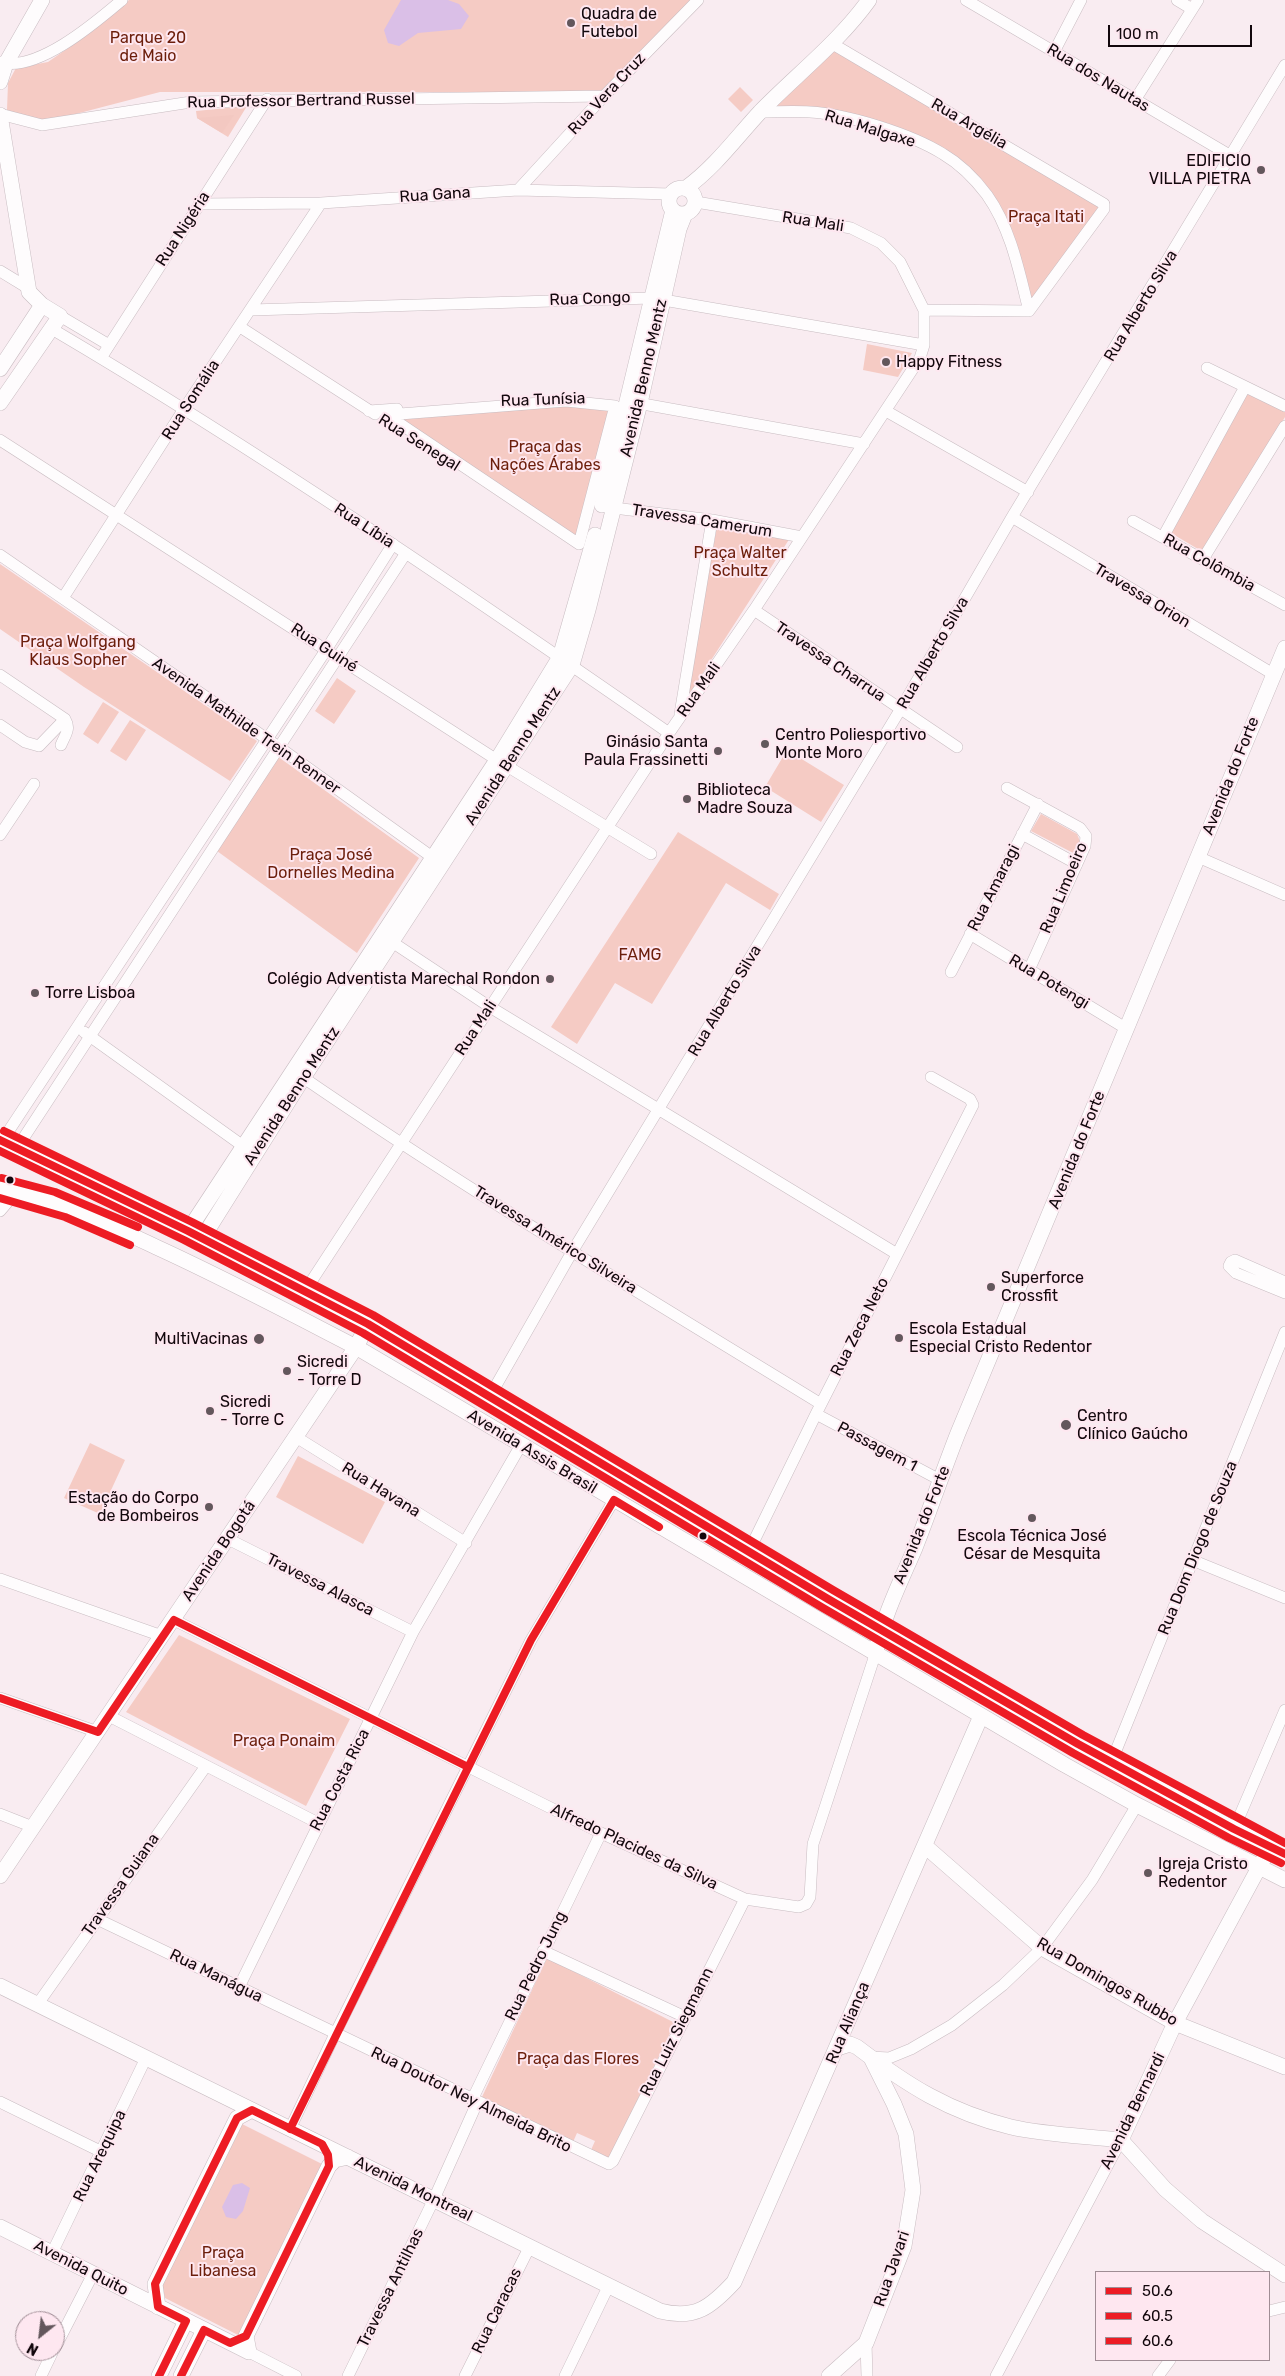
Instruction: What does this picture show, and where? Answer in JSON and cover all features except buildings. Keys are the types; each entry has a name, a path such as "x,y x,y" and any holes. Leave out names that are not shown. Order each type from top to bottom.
{"street":[{"path":"0,82 3,62 42,0"},
{"path":"3,62 32,59 66,43 82,34 122,0"},
{"name":"Rua Vera Cruz","path":"518,190 604,96 698,0"},
{"path":"692,196 678,189 671,194 670,202 679,212 692,210 692,196 706,173 760,112 831,43 869,0"},
{"name":"Rua dos Nautas","path":"966,0 981,4 1054,52 1231,156"},
{"path":"1054,52 1082,0"},
{"path":"1135,100 1195,4 1177,0"},
{"name":"Rua Argélia","path":"831,43 1105,206 1029,311"},
{"name":"Rua Alberto Silva","path":"490,1396 572,1252 900,710 1012,517 1285,65"},
{"name":"Rua Professor Bertrand Russel","path":"0,114 42,125 191,102 604,96"},
{"name":"Rua Nigéria","path":"101,358 267,100"},
{"name":"Rua Malgaxe","path":"760,112 810,112 842,117 896,133 942,153 968,172 987,195 1003,222 1014,250 1029,311"},
{"path":"0,114 28,288 31,296 42,306 109,345"},
{"name":"Rua Gana","path":"199,204 321,203 518,190 671,194"},
{"name":"Rua Mali","path":"305,1291 669,733 754,610 917,364 924,345 924,310 900,262 881,242 852,228 692,196"},
{"name":"Rua Somália","path":"63,598 184,409 321,203"},
{"name":"Avenida Benno Mentz","path":"202,1238 254,1155 298,1074 502,763 566,661 590,550 607,507 679,212"},
{"path":"0,271 28,288"},
{"name":"Rua Congo","path":"251,310 657,298 924,345"},
{"path":"0,370 42,306"},
{"path":"924,310 1029,311"},
{"path":"0,403 60,316"},
{"name":"Rua Senegal","path":"240,326 369,411 590,550"},
{"name":"Rua Líbia","path":"52,329 184,409 393,544 669,733"},
{"path":"1207,368 1285,406"},
{"path":"1163,537 1245,387"},
{"name":"Rua Tunísia","path":"369,411 565,397 633,402 864,444"},
{"path":"566,401 614,406 590,550 387,415 566,401"},
{"path":"886,411 1028,492"},
{"path":"1204,559 1285,426"},
{"name":"Rua Guiné","path":"0,440 502,763 651,854"},
{"name":"Travessa Camerum","path":"607,507 712,520 802,537"},
{"name":"Travessa Orion","path":"1012,517 1273,674"},
{"path":"679,718 712,520"},
{"name":"Rua Colômbia","path":"1133,521 1285,605"},
{"path":"1,1140 326,650 393,544"},
{"path":"17,1148 340,658 406,553"},
{"name":"Avenida Mathilde Trein Renner","path":"0,555 280,748 437,861"},
{"name":"Travessa Charrua","path":"754,610 957,747"},
{"name":"Avenida do Forte","path":"875,1655 881,1629 940,1480 1285,648"},
{"path":"0,675 65,719 69,725 61,745"},
{"path":"0,725 25,742 39,746 65,719"},
{"path":"0,835 34,784"},
{"name":"Rua Limoeiro","path":"1007,788 1080,828 1086,836 1085,846 1029,970"},
{"name":"Rua Amaragi","path":"951,972 1038,804"},
{"path":"1022,834 1077,864"},
{"path":"1198,857 1285,895"},
{"path":"171,885 184,894"},
{"name":"Rua Potengi","path":"970,934 1127,1029"},
{"path":"387,939 490,1007 897,1254"},
{"path":"76,1027 254,1155"},
{"name":"Avenida Benno Mentz","path":"188,1231 242,1146 298,1074"},
{"name":"Travessa Américo Silveira","path":"298,1074 401,1144 818,1409"},
{"name":"Rua Zeca Neto","path":"749,1551 818,1409 973,1103 970,1099 931,1077"},
{"path":"39,1084 52,1093"},
{"name":"Avenida Assis Brasil","path":"1,1140 202,1238 368,1324 881,1629 1111,1763 1285,1854"},
{"name":"Avenida Assis Brasil","path":"0,1188 17,1191 85,1214 278,1306 356,1348 981,1716 1137,1805 1285,1880"},
{"path":"0,1211 17,1191"},
{"path":"1285,1282 1235,1260 1229,1266 1236,1273 1285,1293"},
{"name":"Avenida Bogotá","path":"0,1876 356,1348 368,1324"},
{"name":"Rua Dom Diogo de Souza","path":"1111,1763 1285,1332"},
{"name":"Passagem 1","path":"818,1409 940,1480"},
{"name":"Rua Havana","path":"296,1437 466,1543"},
{"name":"Rua Costa Rica","path":"239,1987 413,1632 521,1445"},
{"path":"290,2129 335,2034 531,1640 614,1500"},
{"name":"Travessa Alasca","path":"228,1538 413,1632"},
{"path":"1192,1560 1285,1598"},
{"path":"0,1579 162,1636"},
{"name":"Alfredo Placides da Silva","path":"174,1620 601,1833 745,1899 799,1907 806,1904 810,1897 813,1844 875,1655"},
{"path":"0,1698 98,1732"},
{"path":"1234,1829 1285,1710"},
{"path":"109,1716 318,1823"},
{"name":"Rua Aliança","path":"694,2313 715,2302 734,2282 981,1716"},
{"name":"Travessa Guiana","path":"37,2004 206,1766"},
{"path":"870,2057 889,2058 911,2049 952,2025 1003,1985 1042,1948 1092,1880 1137,1805"},
{"path":"0,1814 33,1827"},
{"name":"Rua Pedro Jung","path":"434,2199 475,2101 543,1951 601,1833"},
{"name":"Rua Domingos Rubbo","path":"925,1846 1042,1948 1175,2023 1285,2068"},
{"name":"Avenida Bernardi","path":"996,2376 1120,2140 1175,2023 1270,1847"},
{"name":"Rua Luiz Siegmann","path":"609,2164 613,2161 745,1899"},
{"name":"Rua Manágua","path":"97,1919 335,2034"},
{"path":"543,1951 685,2017"},
{"name":"Avenida Montreal","path":"0,1986 660,2311 678,2316 694,2313"},
{"path":"848,2023 851,2036 858,2047 870,2057 913,2088 965,2113 1012,2127 1120,2140 1165,2188 1202,2221 1285,2275"},
{"name":"Rua Doutor Ney Almeida Brito","path":"335,2034 609,2164"},
{"path":"837,2048 850,2044 858,2047"},
{"name":"Rua Javari","path":"867,2376 866,2343 904,2246 913,2190 906,2134 894,2104 870,2057"},
{"name":"Rua Arequipa","path":"52,2253 146,2058"},
{"path":"894,2104 898,2091 913,2088"},
{"path":"0,2102 102,2152"},
{"path":"158,2307 155,2284 237,2118 252,2110"},
{"path":"322,2144 328,2155 329,2166"},
{"path":"249,2352 246,2336 329,2166 335,2160 348,2157"},
{"name":"Travessa Antilhas","path":"348,2376 434,2199"},
{"name":"Avenida Quito","path":"0,2227 296,2376"},
{"name":"Rua Caracas","path":"465,2376 530,2246"},
{"path":"65,2329 93,2274"},
{"path":"565,2376 609,2285"},
{"path":"1270,2310 1285,2307"},
{"path":"159,2376 186,2321"},
{"path":"181,2376 204,2330"},
{"path":"230,2343 246,2336"},
{"path":"829,2376 866,2343"},
{"path":"40,2376 48,2361"},
{"path":"1158,2376 1169,2361"}],"green space":[{"name":"Parque 20 de Maio","path":"129,0 691,0 602,92 160,92 45,122 7,110 8,83 16,68 48,62 90,33"},
{"name":"Praça Itati","path":"834,48 1105,206 1030,306 1018,251 970,170 897,131 774,107"},
{"path":"740,87 753,100 741,112 728,99"},
{"path":"247,106 228,137 197,118 196,111"},
{"name":"Happy Fitness","path":"867,344 912,353 898,377 863,370"},
{"path":"1247,393 1285,411 1285,417 1203,552 1171,533"},
{"name":"Praça das Nações Árabes","path":"566,401 615,406 579,544 387,415"},
{"name":"Praça Walter Schultz","path":"717,526 790,538 686,699"},
{"name":"Praça Wolfgang Klaus Sopher","path":"0,564 257,741 230,781 84,687 0,629"},
{"path":"337,678 356,691 334,724 315,711"},
{"path":"103,702 119,712 98,744 83,734"},
{"path":"130,720 146,730 126,761 110,751"},
{"path":"787,750 844,785 821,822 765,787"},
{"name":"Praça José Dornelles Medina","path":"277,756 419,858 357,953 217,851"},
{"path":"1041,814 1077,834 1081,844 1077,855 1031,831"},
{"name":"FAMG","path":"678,832 779,894 770,910 726,883 652,1004 615,983 577,1044 551,1027"},
{"path":"90,1443 125,1460 100,1514 64,1498"},
{"path":"298,1456 385,1502 363,1544 276,1497"},
{"name":"Praça Ponaim","path":"179,1635 350,1719 306,1806 126,1712"},
{"name":"Praça das Flores","path":"547,1958 675,2023 609,2159 591,2150 595,2141 577,2133 573,2142 482,2097"},
{"name":"Praça Libanesa","path":"240,2123 324,2165 240,2336 165,2298 161,2280"}],"shaded area":[{"path":"401,0 448,0 459,4 469,16 461,29 418,33 399,46 388,43 384,30"},
{"path":"234,115 222,133 197,118"},
{"path":"242,2183 250,2188 243,2211 236,2219 226,2217 222,2207 233,2185"}],"transit line":[{"name":"60.6","path":"4,1131 192,1222 373,1315 833,1590 1083,1735 1285,1843"},
{"name":"50.6","path":"0,1140 188,1231 368,1324 828,1599 1078,1744 1234,1829 1285,1854"},
{"name":"60.5","path":"0,1151 184,1240 363,1333 823,1608 1073,1753 1229,1838 1281,1863"},
{"name":"60.6","path":"2,1178 55,1192 138,1227"},
{"name":"60.5","path":"0,1198 65,1217 130,1245"},
{"name":"50.6","path":"290,2129 531,1640 614,1500 659,1527"},
{"name":"50.6","path":"0,1698 98,1732 174,1620 468,1767"},
{"name":"50.6","path":"159,2376 186,2321 158,2307 155,2284 237,2118 252,2110 322,2144 328,2155 329,2166 246,2336 230,2343 204,2330 181,2376"}],"place":[{"name":"Quadra de Futebol","path":"571,23"},
{"name":"EDIFICIO VILLA PIETRA","path":"1261,170"},
{"name":"Happy Fitness","path":"886,362"},
{"name":"Centro Poliesportivo Monte Moro","path":"765,744"},
{"name":"Ginásio Santa Paula Frassinetti","path":"718,751"},
{"name":"Biblioteca Madre Souza","path":"687,799"},
{"name":"Colégio Adventista Marechal Rondon","path":"550,979"},
{"name":"Torre Lisboa","path":"35,993"},
{"name":"Superforce Crossfit","path":"991,1287"},
{"name":"Escola Estadual Especial Cristo Redentor","path":"899,1338"},
{"name":"MultiVacinas","path":"259,1339"},
{"name":"Sicredi - Torre D","path":"287,1371"},
{"name":"Sicredi - Torre C","path":"210,1411"},
{"name":"Centro Clínico Gaúcho","path":"1066,1425"},
{"name":"Estação do Corpo de Bombeiros","path":"209,1507"},
{"name":"Escola Técnica José César de Mesquita","path":"1032,1518"},
{"name":"Igreja Cristo Redentor","path":"1148,1873"}]}
